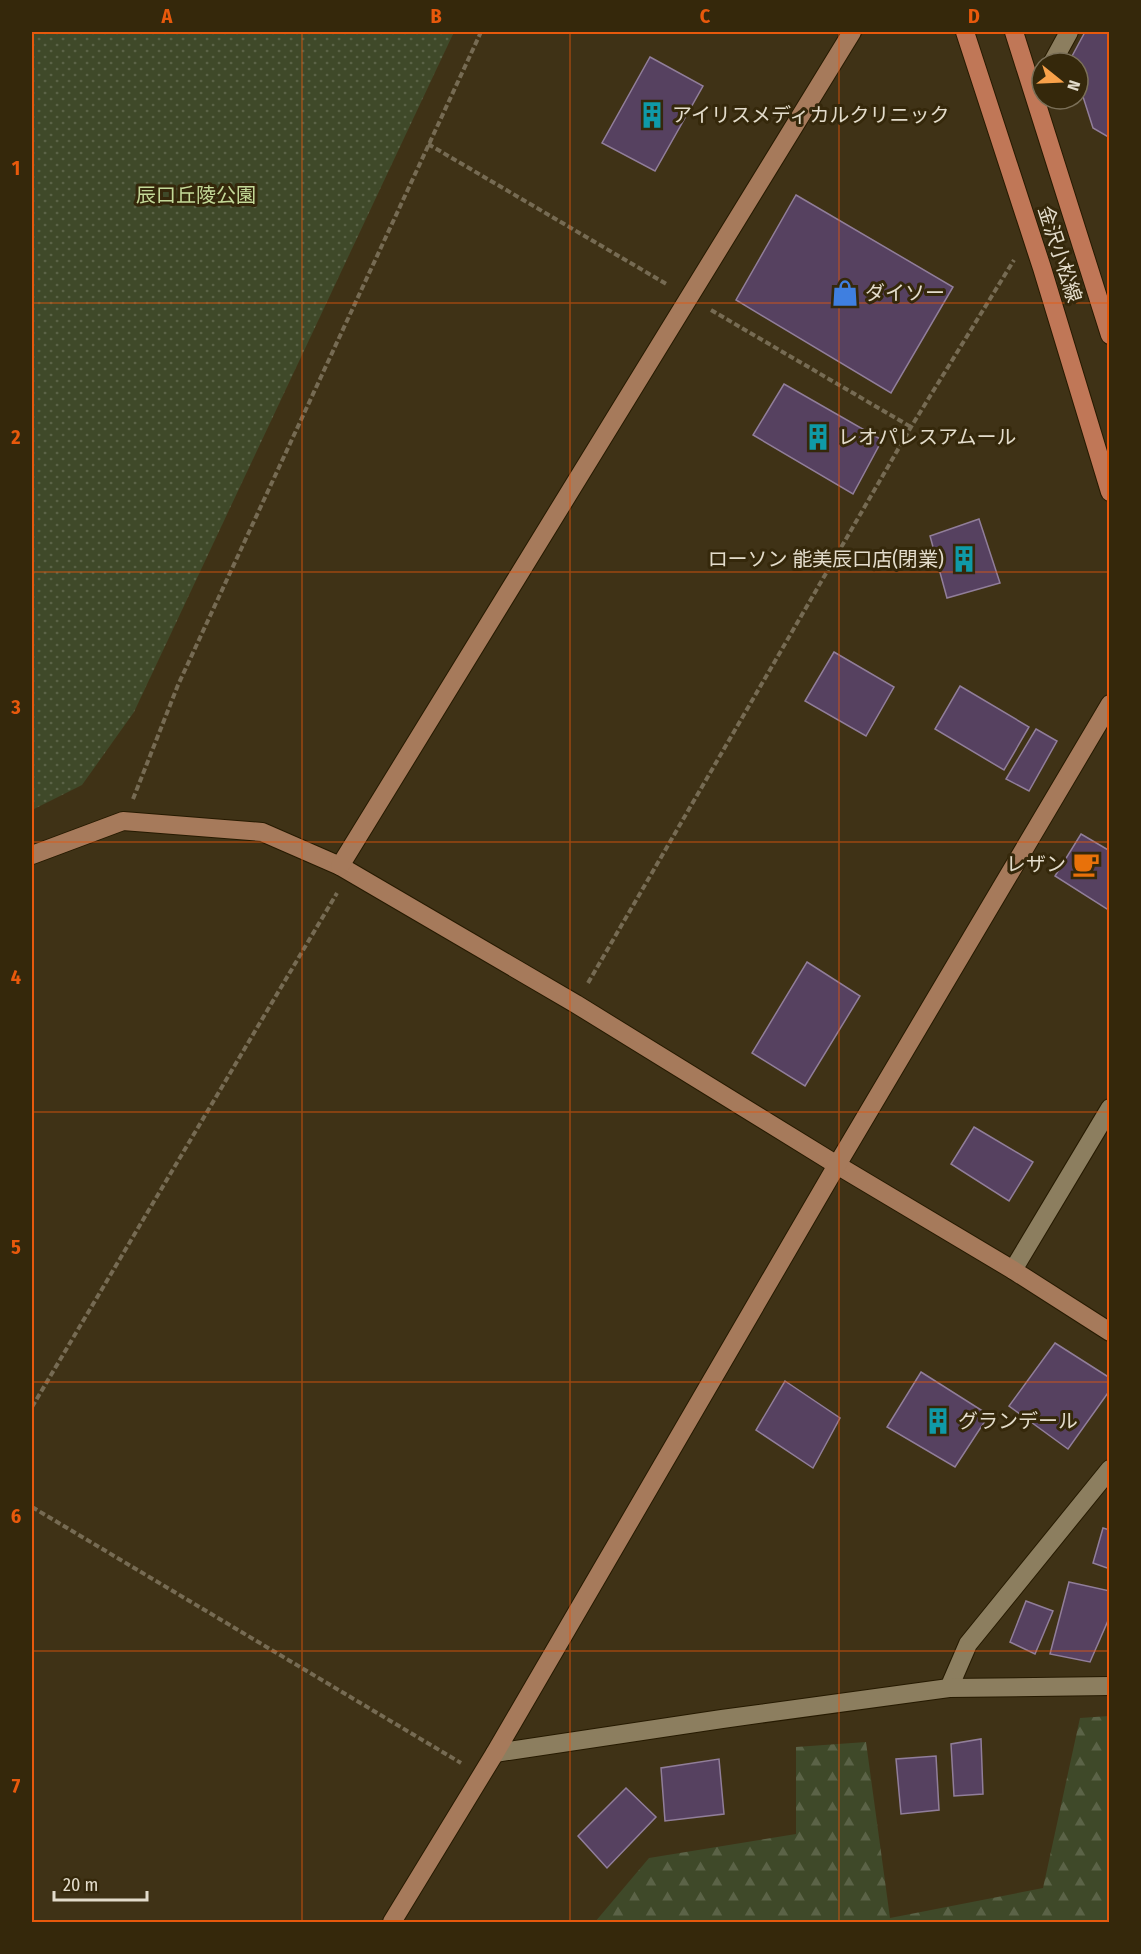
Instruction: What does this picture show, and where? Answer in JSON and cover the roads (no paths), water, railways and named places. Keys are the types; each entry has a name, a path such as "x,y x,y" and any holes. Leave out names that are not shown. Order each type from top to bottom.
{"main road":[{"name":"金沢小松線","path":"965,32 1110,492"},
{"name":"金沢小松線","path":"1014,32 1030,69"},
{"name":"金沢小松線","path":"1045,111 1110,334"}],"street":[{"path":"340,866 852,32"},
{"path":"1059,51 1069,32"},
{"path":"392,1923 495,1753 837,1165 1110,704"},
{"path":"32,855 123,822 262,832 340,866 576,1004 837,1165 1013,1270 1110,1332"},
{"path":"1013,1270 1110,1108"},
{"path":"949,1688 968,1644 1110,1470"},
{"path":"495,1753 949,1688 1110,1686"}],"place":[{"name":"アイリスメディカルクリニック","path":"652,115"},
{"name":"ダイソー","path":"845,293"},
{"name":"レオパレスアムール","path":"818,437"},
{"name":"ローソン 能美辰口店(閉業)","path":"964,559"},
{"name":"レザン","path":"1086,864"},
{"name":"グランデール","path":"938,1421"}],"park label":[{"name":"辰口丘陵公園","path":"196,195"}]}
